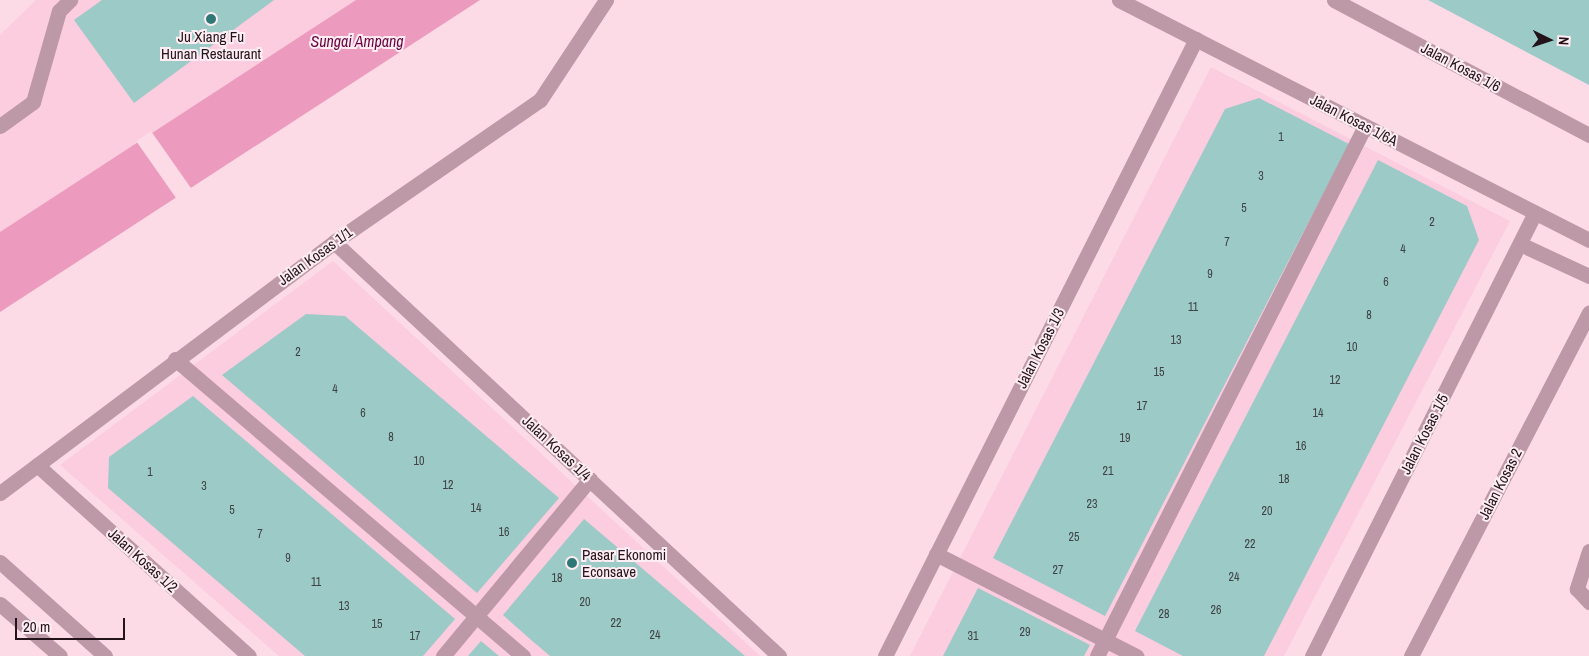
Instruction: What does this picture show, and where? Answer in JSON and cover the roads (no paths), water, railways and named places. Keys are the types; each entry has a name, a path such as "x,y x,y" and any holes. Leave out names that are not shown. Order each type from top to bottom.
{"street":[{"name":"Jalan Kosas 1/1","path":"0,493 175,359 334,242 540,100 606,0"},
{"name":"Jalan Kosas 1/6A","path":"1119,0 1589,240"},
{"name":"Jalan Kosas 1/6","path":"1334,0 1589,134"},
{"path":"0,126 33,102 64,5"},
{"name":"Jalan Kosas 1/3","path":"885,656 1196,39"},
{"path":"1097,656 1365,126"},
{"name":"Jalan Kosas 1/5","path":"1312,656 1535,213"},
{"name":"Jalan Kosas 1/4","path":"334,242 779,656"},
{"path":"1520,244 1589,276"},
{"name":"Jalan Kosas 2","path":"1411,656 1589,312"},
{"path":"175,359 523,656"},
{"name":"Jalan Kosas 1/2","path":"37,465 249,656"},
{"path":"443,656 590,479"},
{"path":"1589,551 1578,589 1589,602"},
{"path":"936,554 1136,656"},
{"path":"0,562 105,656"},
{"path":"0,604 60,656"}],"water":[{"name":"Sungai Ampang","path":"356,0 480,0 0,312 0,232"}],"place":[{"name":"Ju Xiang Fu Hunan Restaurant","path":"211,19"},
{"name":"Pasar Ekonomi Econsave","path":"572,563"}]}
